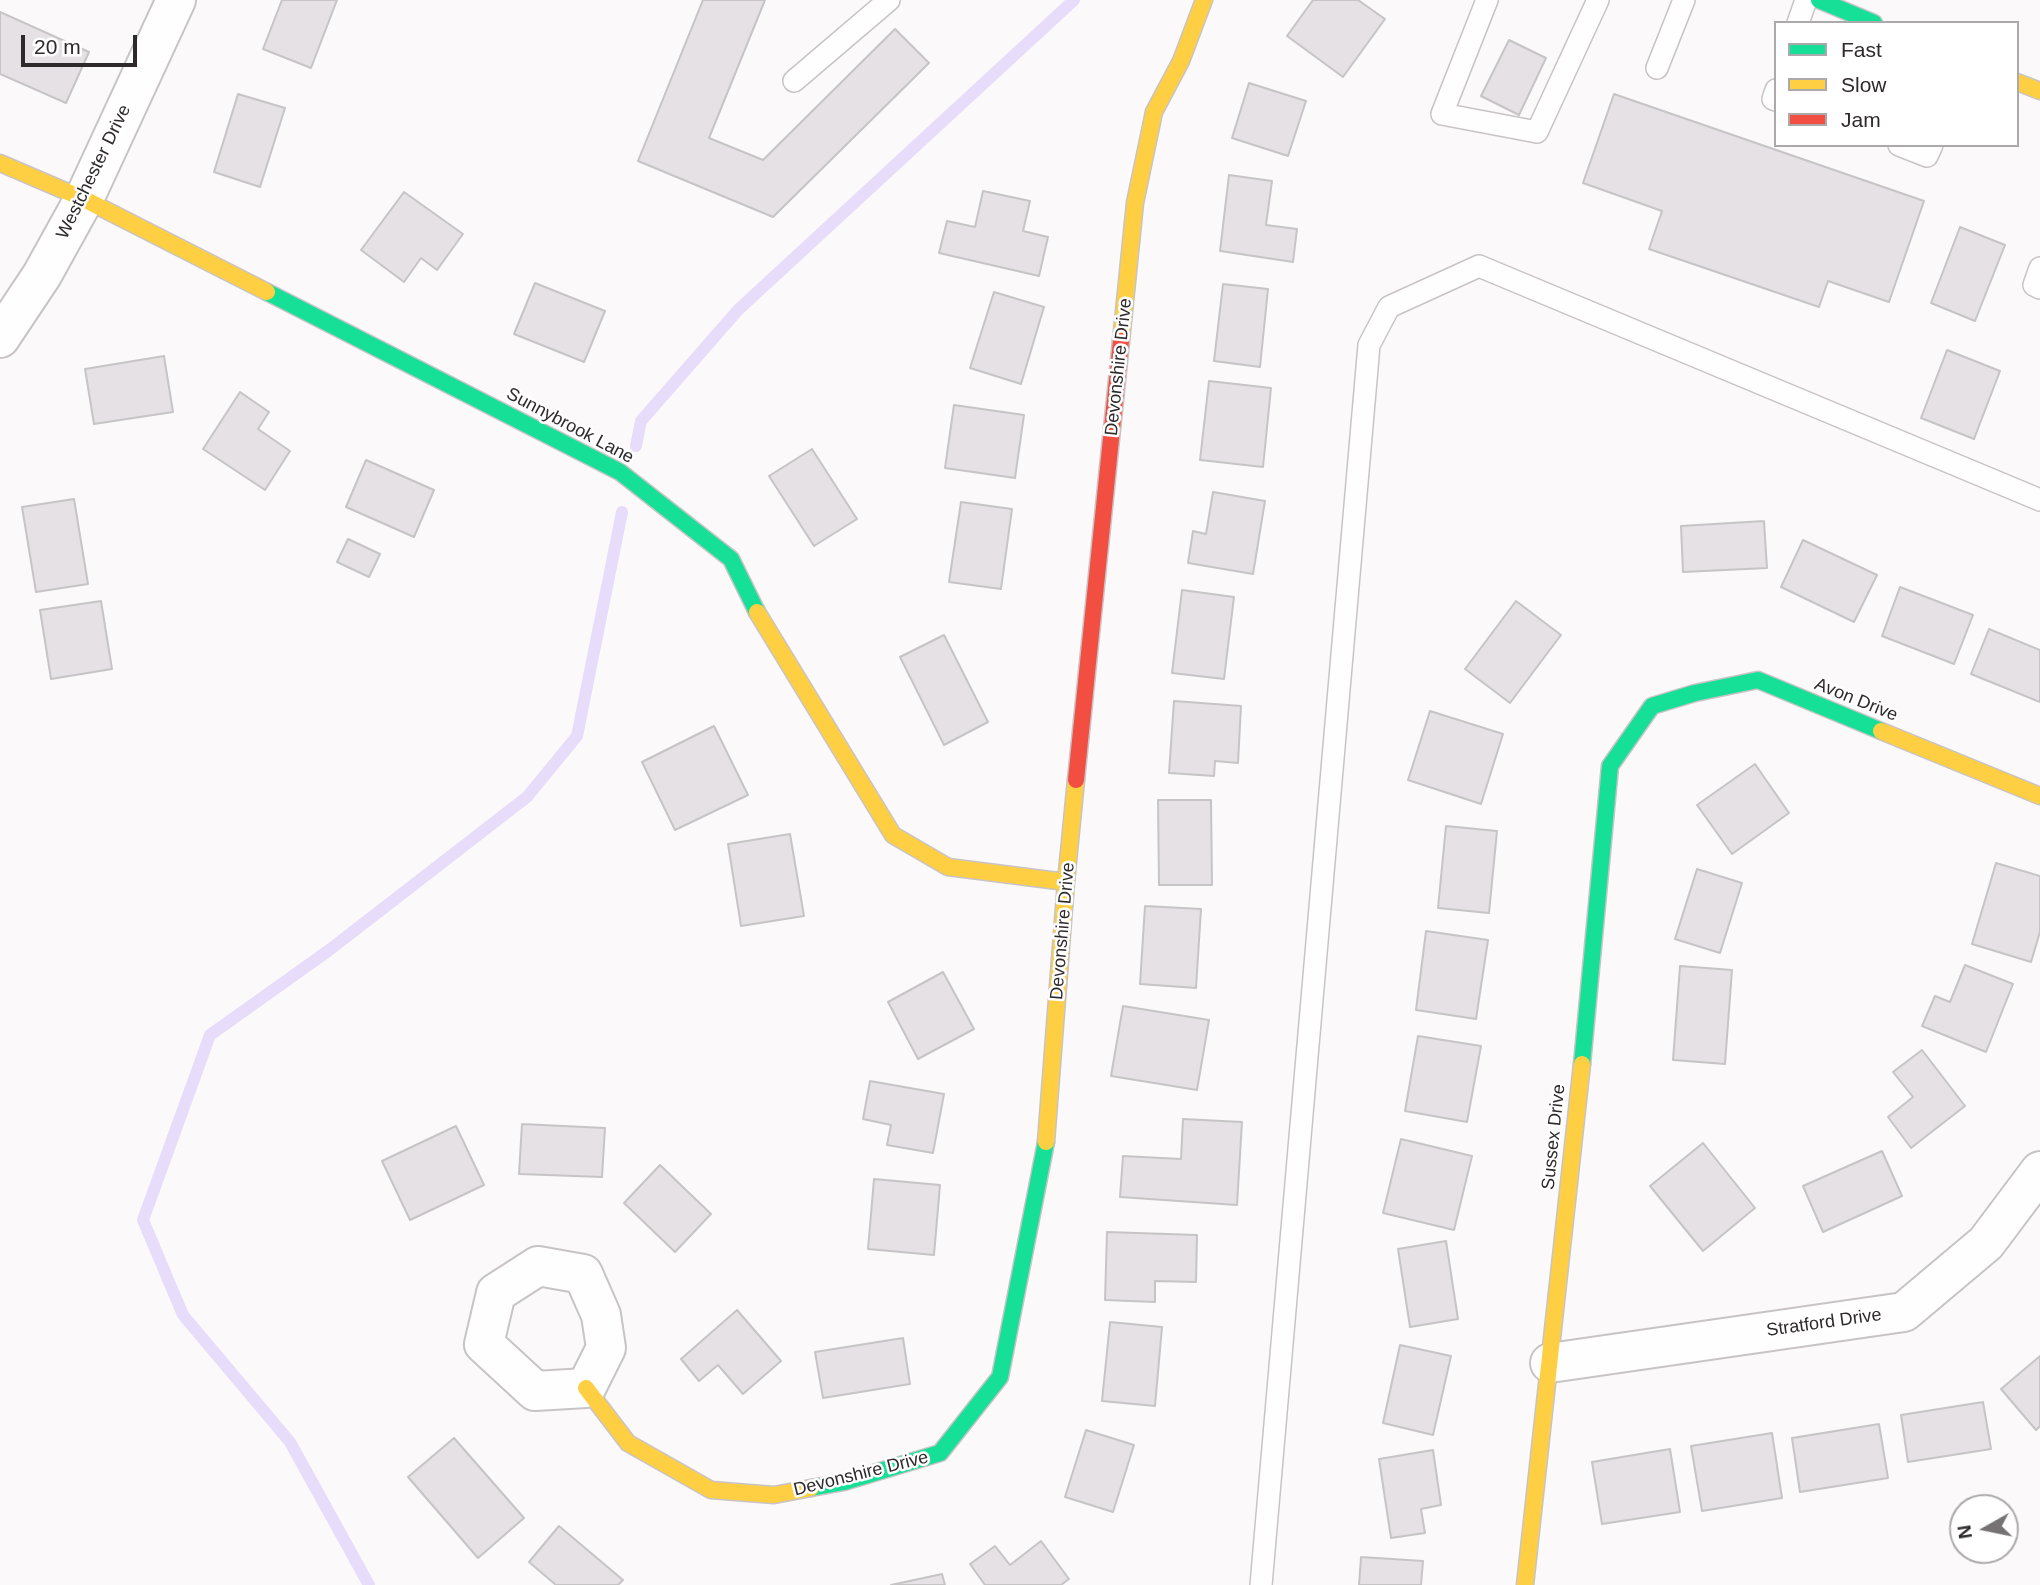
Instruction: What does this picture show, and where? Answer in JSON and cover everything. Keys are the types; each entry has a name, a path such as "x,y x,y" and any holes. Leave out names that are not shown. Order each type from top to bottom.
{"street":[{"name":"Westchester Drive","path":"0,338 41,275 84,200 176,0"},
{"name":"Devonshire Drive","path":"586,1388 628,1443 711,1490 774,1496 844,1482 940,1453 1000,1377 1046,1146 1066,882 1135,203 1154,113 1181,61 1204,0"},
{"path":"1819,0 1869,21"},
{"path":"2019,83 2040,91"},
{"name":"Sunnybrook Lane","path":"0,163 84,200 620,472 732,559 761,621 893,835 948,867 1066,882"},
{"name":"Avon Drive","path":"1652,706 1695,693 1758,680 2040,796"},
{"name":"Sussex Drive","path":"1525,1585 1584,1046 1610,766 1652,706"},
{"name":"Stratford Drive","path":"1550,1363 1904,1312 1986,1243 2040,1171"}],"lane":[{"path":"794,81 888,0"},
{"path":"1487,0 1442,114 1537,132 1598,0"},
{"path":"1657,68 1684,0"},
{"path":"1799,21 1806,0"},
{"path":"1904,147 1927,156 1931,147"},
{"path":"1261,1585 1369,345 1389,307 1479,266 2040,500"},
{"path":"2040,268 2034,285 2040,288"}],"building":[{"path":"282,0 337,0 311,68 263,49"},
{"path":"703,0 765,0 709,138 763,160 895,29 929,63 773,217 638,161"},
{"path":"1313,0 1358,0 1385,19 1343,77 1287,36"},
{"path":"0,12 89,52 66,103 0,74"},
{"path":"1509,40 1546,58 1519,115 1481,96"},
{"path":"1249,83 1306,101 1288,156 1232,138"},
{"path":"238,94 285,108 260,187 214,172"},
{"path":"1614,94 1924,201 1889,302 1828,281 1819,307 1649,249 1662,211 1583,183"},
{"path":"1229,175 1272,181 1266,225 1297,229 1293,262 1220,251"},
{"path":"983,191 1030,201 1023,231 1048,237 1039,276 939,253 947,221 975,227"},
{"path":"404,192 463,234 437,270 421,258 404,282 361,250"},
{"path":"1960,227 2005,245 1975,321 1931,303"},
{"path":"535,283 605,311 584,362 514,334"},
{"path":"1223,284 1268,289 1260,367 1214,361"},
{"path":"994,292 1044,307 1021,384 970,368"},
{"path":"1947,350 2000,371 1974,439 1921,418"},
{"path":"164,356 173,412 94,424 85,369"},
{"path":"1209,381 1271,388 1263,467 1200,460"},
{"path":"240,392 269,412 258,429 290,451 265,490 203,449"},
{"path":"954,405 1024,415 1015,478 945,468"},
{"path":"812,449 857,519 814,546 769,476"},
{"path":"366,460 434,490 414,537 346,507"},
{"path":"1213,492 1265,501 1253,574 1188,563 1193,531 1206,534"},
{"path":"74,499 88,584 36,592 22,507"},
{"path":"961,502 1012,509 1001,589 949,582"},
{"path":"1764,521 1767,568 1683,572 1681,526"},
{"path":"348,539 380,554 369,577 337,562"},
{"path":"1803,540 1877,575 1854,622 1781,587"},
{"path":"1900,587 1973,615 1954,664 1882,636"},
{"path":"1182,590 1234,597 1224,679 1172,673"},
{"path":"101,601 112,669 51,679 40,610"},
{"path":"1516,601 1561,635 1510,703 1465,669"},
{"path":"1989,629 2040,650 2040,702 1971,674"},
{"path":"944,635 988,722 944,745 900,657"},
{"path":"1174,701 1241,706 1238,763 1215,761 1214,776 1169,773"},
{"path":"1430,711 1503,734 1481,804 1408,780"},
{"path":"714,726 748,795 675,830 642,762"},
{"path":"1755,764 1789,813 1732,854 1697,805"},
{"path":"1158,800 1211,800 1212,885 1159,885"},
{"path":"1446,826 1497,831 1489,913 1438,908"},
{"path":"790,834 804,916 741,926 728,844"},
{"path":"1996,863 2040,876 2040,932 2031,962 1972,944"},
{"path":"1697,869 1742,883 1720,953 1675,939"},
{"path":"1145,906 1201,909 1196,988 1140,984"},
{"path":"1426,931 1488,940 1476,1019 1416,1010"},
{"path":"1965,965 2013,984 1986,1052 1922,1026 1935,996 1950,1002"},
{"path":"1680,966 1732,970 1725,1064 1673,1060"},
{"path":"943,972 974,1029 918,1059 888,1002"},
{"path":"1123,1006 1209,1020 1197,1090 1111,1076"},
{"path":"1418,1036 1481,1046 1467,1122 1405,1111"},
{"path":"1922,1050 1965,1106 1911,1148 1888,1117 1913,1097 1893,1072"},
{"path":"870,1081 944,1094 933,1153 887,1145 891,1125 863,1119"},
{"path":"1183,1119 1242,1122 1237,1205 1120,1197 1123,1156 1181,1159"},
{"path":"522,1124 605,1128 602,1177 519,1174"},
{"path":"456,1126 484,1185 410,1220 382,1161"},
{"path":"1401,1139 1472,1156 1454,1230 1383,1213"},
{"path":"1703,1143 1755,1208 1703,1251 1650,1186"},
{"path":"1882,1151 1902,1196 1823,1232 1803,1186"},
{"path":"660,1165 711,1214 675,1252 624,1203"},
{"path":"874,1179 940,1185 934,1255 868,1249"},
{"path":"1107,1232 1197,1235 1196,1282 1155,1281 1155,1302 1105,1300"},
{"path":"1446,1241 1458,1319 1410,1327 1398,1249"},
{"path":"737,1310 781,1361 743,1394 718,1365 699,1381 681,1359"},
{"path":"1110,1322 1162,1327 1155,1406 1102,1401"},
{"path":"903,1338 910,1384 823,1398 815,1352"},
{"path":"1400,1345 1451,1356 1433,1435 1383,1423"},
{"path":"2040,1356 2040,1426 2036,1430 2001,1389"},
{"path":"1983,1402 1991,1449 1908,1462 1901,1415"},
{"path":"1879,1424 1888,1478 1800,1492 1792,1438"},
{"path":"1086,1430 1134,1445 1113,1512 1065,1497"},
{"path":"1772,1433 1782,1498 1702,1511 1691,1446"},
{"path":"454,1438 524,1518 478,1558 408,1477"},
{"path":"1670,1449 1680,1512 1602,1524 1592,1462"},
{"path":"1433,1450 1441,1505 1421,1509 1425,1533 1391,1538 1379,1459"},
{"path":"559,1526 623,1580 618,1585 556,1585 529,1562"},
{"path":"1041,1541 1069,1579 1061,1585 985,1585 970,1564 995,1546 1010,1565"},
{"path":"1361,1557 1423,1561 1421,1585 1359,1585"},
{"path":"942,1574 945,1585 891,1585"}],"waterway":[{"path":"636,446 641,421 738,310 1074,0"},
{"path":"369,1585 290,1442 183,1315 143,1220 210,1035 328,951 527,797 577,736 622,512"}],"traffic: fast":[{"path":"1819,0 1869,21"},
{"path":"267,292 620,472 731,559 757,612"},
{"path":"1582,1064 1610,766 1652,706 1695,693 1758,680 1881,731"},
{"path":"811,1488 844,1482 940,1453 1000,1377 1046,1142"}],"traffic: slow":[{"path":"1121,341 1135,203 1154,112 1181,61 1204,0"},
{"path":"2019,83 2040,91"},
{"path":"0,163 84,199 267,292"},
{"path":"757,612 893,835 948,867 1066,882"},
{"path":"1881,731 2040,796"},
{"path":"1046,1142 1076,780"},
{"path":"1525,1585 1582,1064"},
{"path":"586,1388 628,1443 711,1490 774,1495 811,1488"}],"traffic: jam":[{"path":"1076,780 1121,341"}]}
